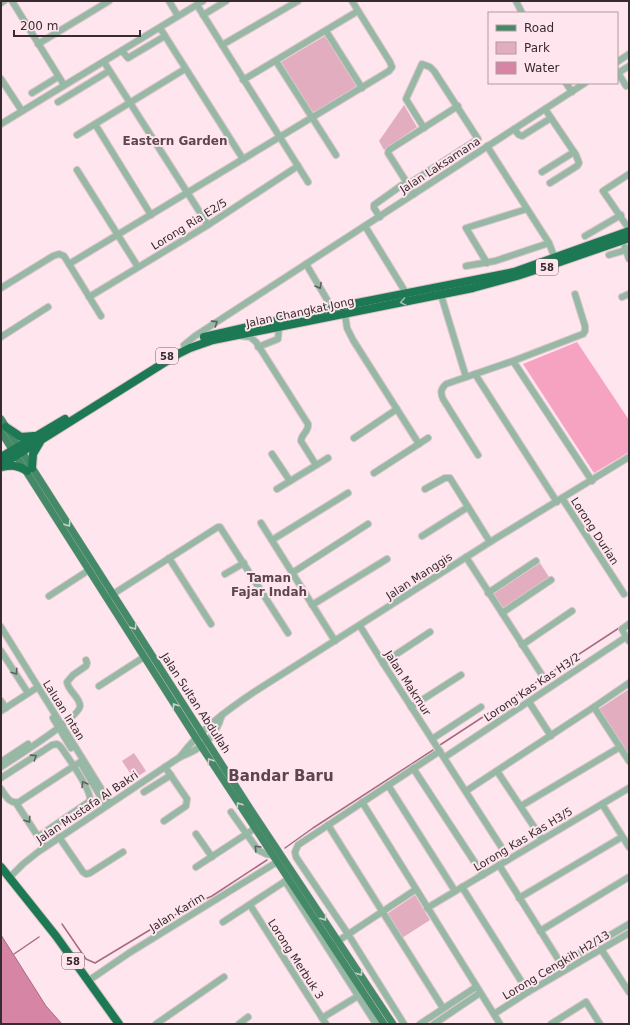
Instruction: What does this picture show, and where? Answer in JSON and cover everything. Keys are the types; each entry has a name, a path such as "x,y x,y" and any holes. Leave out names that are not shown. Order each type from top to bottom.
{"highway":[{"name":"Jalan Changkat Jong","path":"1,458 17,451 185,350 203,343 441,295 517,276 629,230"},
{"name":"Jalan Changkat Jong","path":"39,438 184,346 208,336 293,316 514,272 625,239"},
{"path":"443,286 460,286 463,290"},
{"path":"293,316 298,320 313,320"},
{"path":"1,466 13,465 29,469 39,438 21,437 4,430"},
{"name":"Jalan Changkat Jong","path":"1,466 17,451"},
{"name":"58","path":"1,867 56,936 119,1024"},
{"name":"58","path":"1,873 9,878"}],"main road":[{"name":"Jalan Sultan Abdullah","path":"1,419 4,430 110,596 208,741 254,815 378,999 393,1024"},
{"name":"Jalan Sultan Abdullah","path":"29,469 89,570 110,596 144,657 196,739 277,862 287,880 384,1024"},
{"path":"254,815 256,824 254,829 260,830 268,835"}],"street":[{"path":"12,1 64,85"},
{"path":"38,44 109,1"},
{"path":"169,1 178,16"},
{"path":"1,124 203,1"},
{"path":"203,15 226,1"},
{"path":"222,45 298,1"},
{"path":"69,264 389,71 392,67 390,62 352,1"},
{"path":"516,1 522,12"},
{"path":"197,5 308,182"},
{"path":"243,80 358,11"},
{"path":"160,28 244,159"},
{"path":"326,31 362,88"},
{"path":"122,51 128,58 164,36"},
{"path":"618,61 629,54"},
{"path":"276,61 336,155"},
{"path":"104,62 208,226"},
{"path":"380,217 374,208 374,205 402,185 413,181 478,139 434,71 430,67 422,64 406,99 424,128"},
{"path":"626,86 618,72 629,66"},
{"path":"77,135 185,69"},
{"path":"58,102 109,70"},
{"path":"32,93 58,77"},
{"path":"1,79 22,111"},
{"path":"567,84 572,92"},
{"name":"Jalan Laksamana","path":"184,346 195,336 584,84"},
{"path":"414,194 388,152 458,106"},
{"path":"545,109 578,160 577,166 550,183"},
{"path":"514,129 519,135 522,136 551,118"},
{"path":"95,124 151,214"},
{"path":"487,146 548,243 556,260"},
{"path":"542,172 574,152"},
{"name":"Lorong Ria E2/5","path":"89,298 208,226 298,166"},
{"path":"77,170 138,267"},
{"path":"629,174 604,191 621,215 627,220 629,230"},
{"path":"487,263 466,228 526,209"},
{"path":"585,236 621,215"},
{"path":"365,226 406,293"},
{"path":"625,239 629,259"},
{"path":"466,266 487,263 510,257 548,243"},
{"path":"609,255 627,249"},
{"path":"1,288 53,256 59,254 64,256 101,316"},
{"path":"306,264 332,308"},
{"path":"478,455 440,394 442,388 446,384 513,361 583,334 585,331 585,326 575,294"},
{"path":"622,296 629,294"},
{"path":"441,295 466,377"},
{"path":"1,337 48,307"},
{"path":"345,314 350,335 419,444"},
{"path":"257,345 278,338 279,327"},
{"path":"257,345 261,334 267,330"},
{"path":"236,336 250,338 257,345 308,424 308,430 302,437 301,441 316,465"},
{"path":"513,361 592,481"},
{"name":"Lorong Durian","path":"475,374 624,594"},
{"path":"354,438 397,410"},
{"path":"374,473 428,438"},
{"path":"272,454 290,481"},
{"name":"Jalan Manggis","path":"196,739 222,715 254,692 360,626 466,557 629,457"},
{"path":"277,489 328,458"},
{"path":"425,489 448,477 490,542"},
{"path":"272,540 348,493"},
{"path":"422,536 468,507"},
{"path":"261,523 335,641"},
{"path":"292,573 368,524"},
{"path":"110,596 220,527 288,633"},
{"path":"466,557 542,675"},
{"path":"169,558 211,624"},
{"path":"312,605 387,558"},
{"path":"488,593 536,561"},
{"path":"225,574 244,563"},
{"path":"49,596 89,570"},
{"path":"502,613 551,580"},
{"path":"522,644 572,611"},
{"path":"628,639 622,629 629,624"},
{"name":"Jalan Makmur","path":"360,626 382,663 445,757 509,859"},
{"name":"Laluan Intan","path":"1,627 36,688 108,804"},
{"path":"382,663 430,632"},
{"name":"Laluan Intan","path":"1,633 9,649 36,688"},
{"name":"Lorong Kas Kas H3/2","path":"445,757 628,639"},
{"path":"1,651 28,693"},
{"path":"100,686 144,657"},
{"path":"1,762 73,716 79,710 79,702 69,688 67,682 86,666 86,660"},
{"path":"411,706 461,674"},
{"path":"466,791 629,683"},
{"path":"1,701 3,710 36,688"},
{"path":"529,702 551,736"},
{"path":"432,739 481,707"},
{"path":"594,707 629,761"},
{"path":"208,741 216,731 222,715"},
{"path":"1,767 59,725"},
{"name":"Jalan Mustafa Al Bakri","path":"180,757 196,739"},
{"name":"Jalan Mustafa Al Bakri","path":"9,878 26,861 59,837 180,757 188,754 208,741"},
{"path":"1,778 52,745 57,744 60,746 74,767 90,792 90,801 39,836"},
{"path":"521,806 620,747"},
{"path":"404,1024 348,934 295,855 298,845 440,751"},
{"path":"16,803 22,801 82,761"},
{"path":"164,821 186,806 188,802 165,767"},
{"path":"414,768 483,875"},
{"path":"497,771 542,839"},
{"path":"144,792 170,774"},
{"path":"388,785 454,891"},
{"name":"Lorong Kas Kas H3/5","path":"427,908 629,788"},
{"path":"1,789 8,799 13,803 16,803 45,847"},
{"path":"362,802 415,890 500,1024"},
{"path":"602,804 629,847"},
{"path":"231,812 258,850 272,855"},
{"path":"328,825 443,1008"},
{"path":"196,867 254,829"},
{"path":"196,834 212,857"},
{"path":"519,898 622,836"},
{"path":"59,837 83,872 86,874 123,852"},
{"name":"Jalan Karim","path":"88,981 129,953 277,862"},
{"path":"498,865 565,970"},
{"path":"223,922 295,875"},
{"path":"540,931 629,877"},
{"path":"301,884 310,878"},
{"path":"287,880 376,1024"},
{"path":"462,887 528,992"},
{"path":"332,945 415,890"},
{"name":"Lorong Merbuk 3","path":"250,905 324,1021"},
{"path":"561,964 629,924"},
{"name":"Lorong Cengkih H2/13","path":"494,1014 528,992 629,933"},
{"path":"603,939 604,947 629,992"},
{"path":"156,1024 224,977"},
{"path":"420,1024 476,987"},
{"path":"434,1024 480,993"},
{"path":"378,999 385,994"},
{"path":"324,1021 358,996"},
{"path":"551,1024 586,1002 600,1024"},
{"path":"239,1024 248,1017"},
{"path":"444,1017 448,1024"}],"green space":[{"path":"325,36 358,87 312,113 281,62"},
{"path":"404,105 417,127 384,150 379,141"},
{"path":"540,563 549,577 503,608 493,594"},
{"path":"629,689 629,755 599,709"},
{"path":"134,753 146,771 134,779 122,761"},
{"path":"415,895 430,920 402,938 387,914"}],"shaded area":[{"path":"577,342 629,420 629,452 594,473 523,364"}],"water":[{"path":"1,935 46,1006 62,1024 1,1024"}],"waterway":[{"path":"440,745 619,628"},
{"path":"285,848 313,828 433,750"},
{"path":"62,924 86,959 95,963 190,906 212,896 267,860"},
{"path":"14,954 39,937"}],"district":[{"name":"Eastern Garden","path":"175,141"},
{"name":"Taman Fajar Indah","path":"269,585"},
{"name":"Bandar Baru","path":"281,776"}]}
